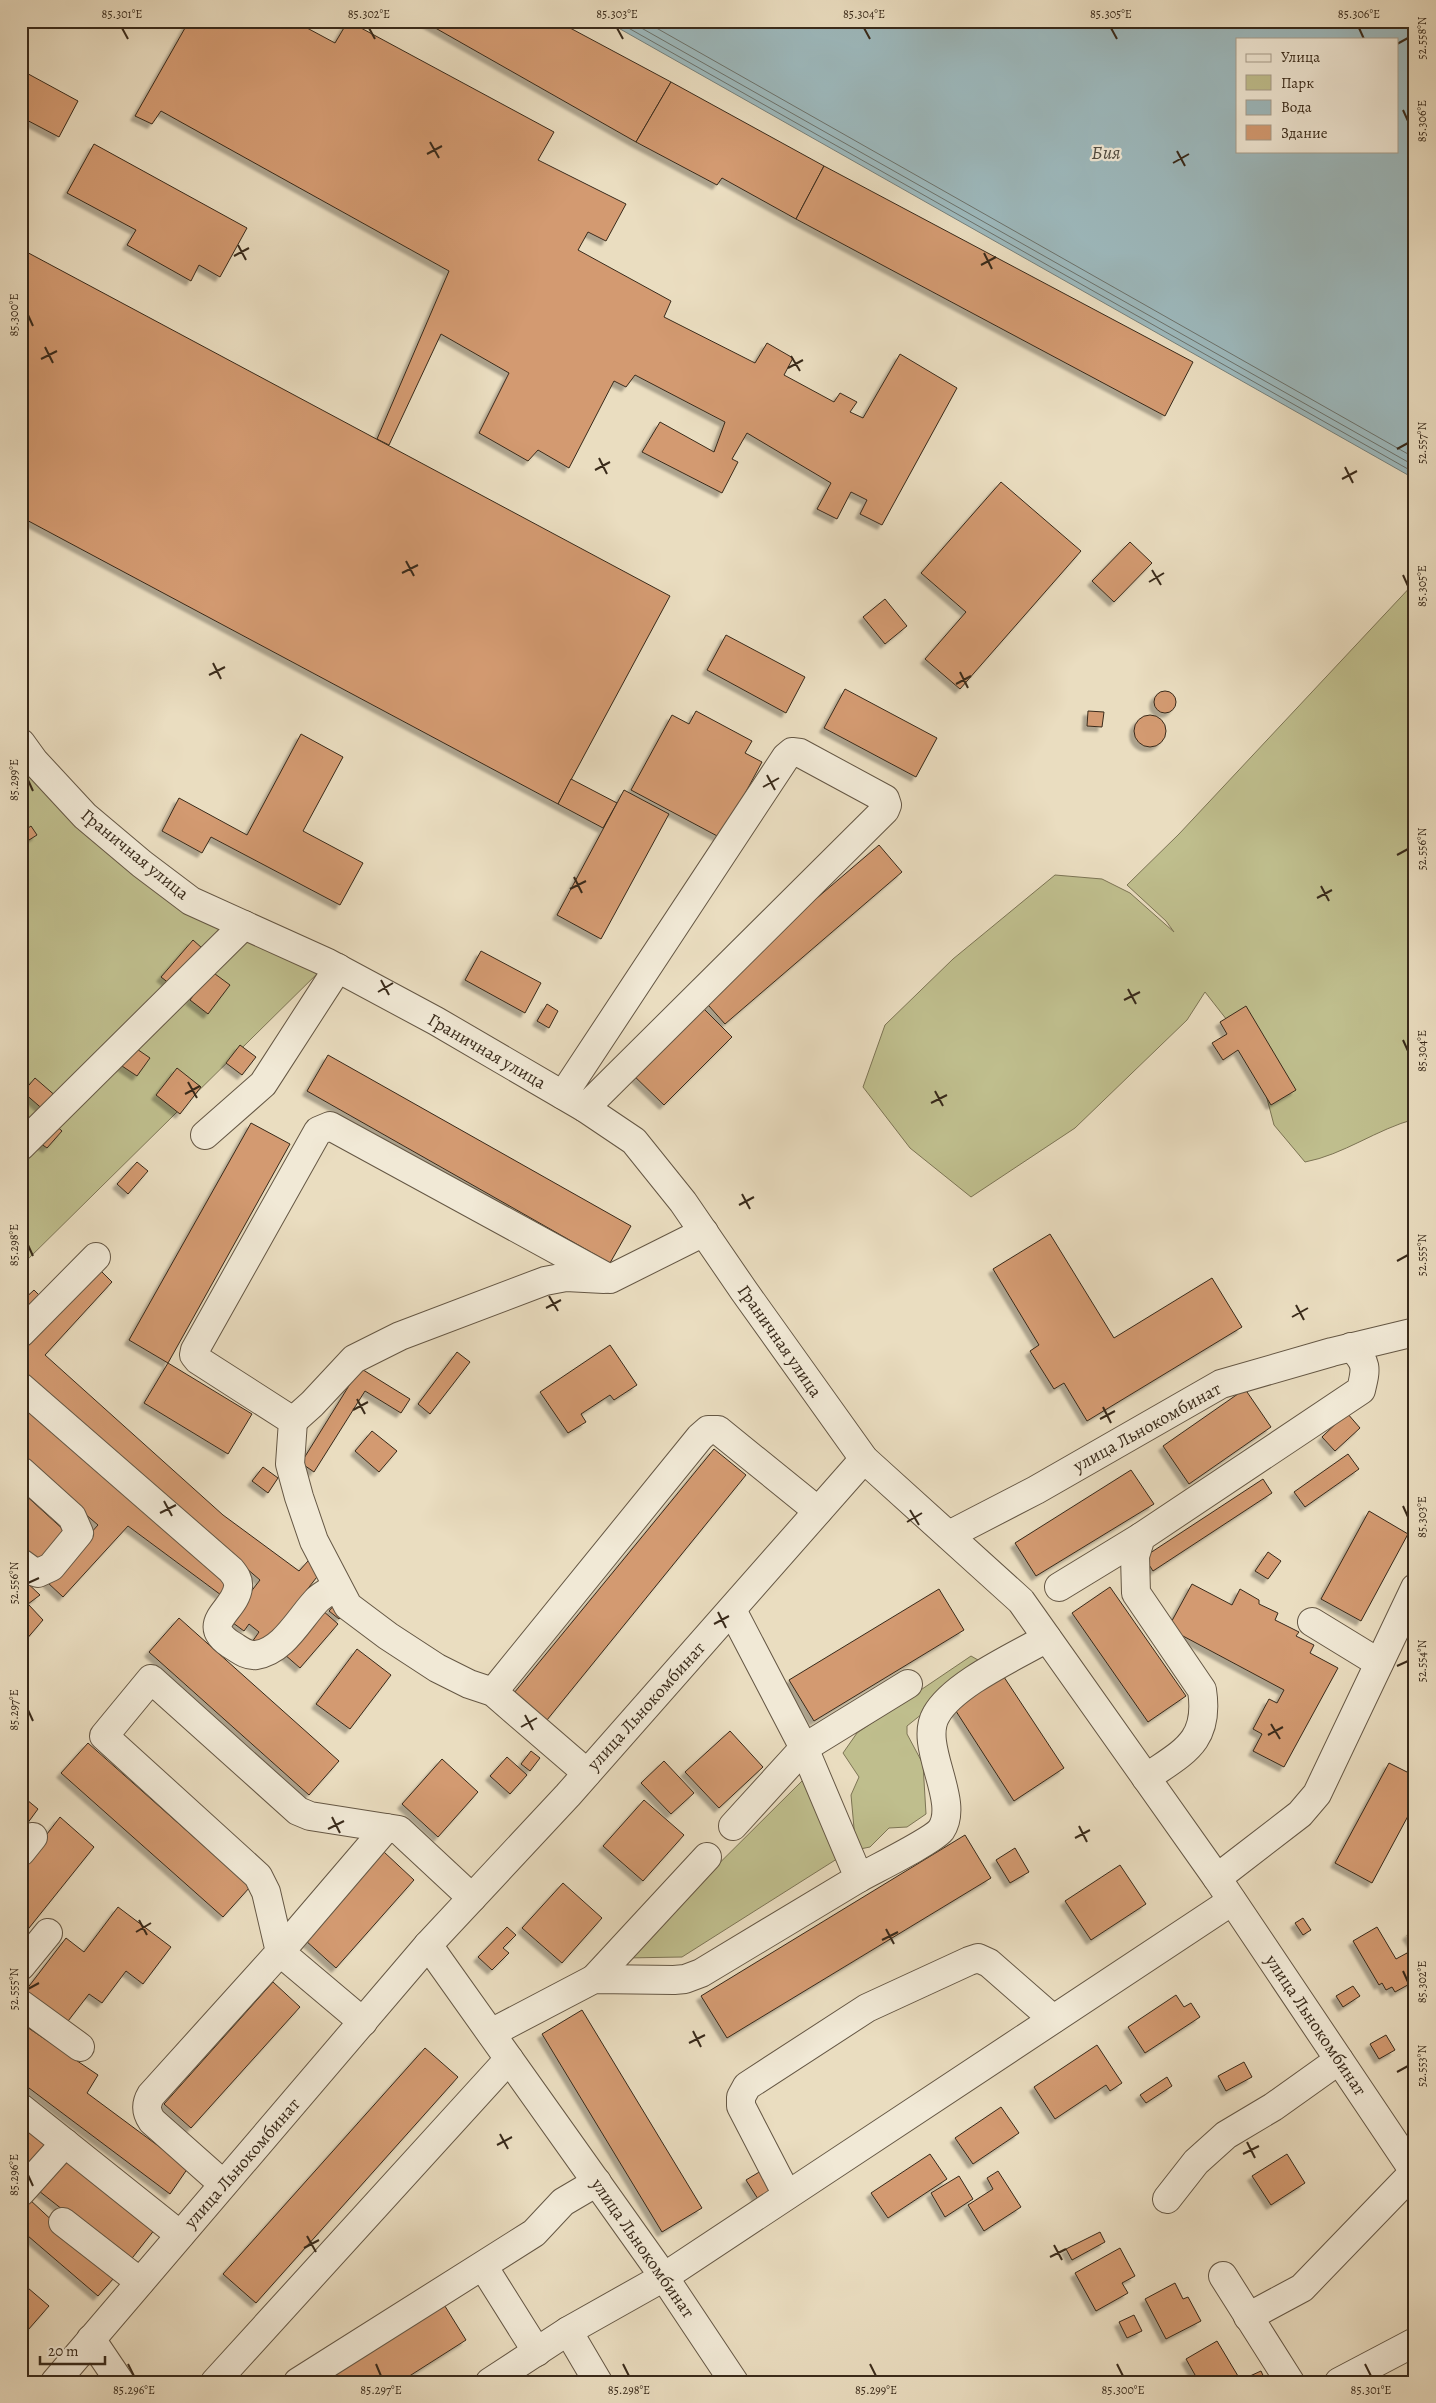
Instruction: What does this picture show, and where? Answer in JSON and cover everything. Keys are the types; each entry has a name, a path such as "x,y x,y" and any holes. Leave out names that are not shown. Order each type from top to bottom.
{"street":[{"name":"Граничная улица","path":"21,744 34,761 85,816 142,864 191,901 338,968 436,1021 574,1102 634,1141 683,1202 864,1459"},
{"path":"792,752 800,753 885,799 887,805 885,810 574,1102 786,757 792,752"},
{"path":"21,1146 244,925"},
{"path":"205,1135 263,1084 338,968"},
{"path":"293,1421 194,1356 195,1350 318,1131 323,1128 335,1127 610,1279"},
{"path":"587,1773 493,1692 469,1684 437,1668 388,1636 348,1606 314,1541 299,1497 290,1464 293,1421 312,1404 354,1359 400,1336 545,1281 566,1277 610,1279 704,1232"},
{"path":"21,1333 96,1257"},
{"name":"улица Льнокомбинат","path":"949,1535 1036,1490 1221,1384 1351,1347 1415,1332"},
{"path":"1059,1587 1141,1538 1361,1390 1366,1371 1363,1358 1351,1347"},
{"path":"21,1387 231,1570 237,1579 238,1587 219,1618 218,1625 219,1631 228,1643 245,1653 255,1655 268,1651 281,1642 319,1598 337,1587"},
{"path":"493,1692 700,1437 708,1430 718,1430 818,1511"},
{"name":"улица Льнокомбинат","path":"55,2382 428,1944 587,1773 864,1459 1021,1601 1217,1878 1414,2172"},
{"path":"21,1471 72,1518 79,1533 51,1567 32,1572 21,1563"},
{"path":"1141,1538 1135,1556 1136,1594 1202,1690 1204,1705 1200,1730 1190,1747 1146,1778"},
{"path":"1217,1878 1300,1814 1317,1794 1414,1592"},
{"path":"732,1610 804,1748 859,1878"},
{"path":"1312,1622 1379,1663"},
{"path":"594,1980 685,1979 701,1973 859,1878 934,1836 944,1823 946,1799 930,1732 935,1717 944,1702 963,1687 1047,1638"},
{"path":"363,2022 280,1952 266,1892 258,1876 104,1736 151,1679 298,1811 310,1816 399,1830 472,1898"},
{"path":"734,1826 804,1748 908,1684"},
{"path":"224,2184 152,2121 147,2113 146,2105 151,2095 280,1952 386,1828"},
{"path":"491,2032 594,1980 707,1857"},
{"path":"490,2382 568,2331 664,2277 1232,1901"},
{"path":"21,1966 48,1933"},
{"name":"улица Льнокомбинат","path":"428,1944 664,2277 734,2382"},
{"path":"787,2195 742,2106 741,2097 747,2086 867,2008 978,1958 989,1963 1053,2019"},
{"path":"21,2004 80,2047"},
{"path":"215,2382 509,2059"},
{"path":"1167,2198 1196,2162 1226,2135 1273,2107 1339,2060"},
{"path":"21,2108 180,2235"},
{"path":"21,2192 65,2143"},
{"path":"1248,2317 1302,2288 1414,2172"},
{"path":"298,2382 534,2233 563,2202 597,2182"},
{"path":"63,2222 140,2282"},
{"path":"483,2266 536,2352"},
{"path":"1223,2276 1290,2382"},
{"path":"568,2331 598,2382"},
{"path":"91,2340 120,2382"},
{"path":"1339,2382 1415,2342"}],"green space":[{"path":"1415,582 1415,1119 1401,1123 1333,1154 1305,1162 1274,1125 1256,1057 1205,992 1187,1020 1075,1128 971,1197 910,1148 863,1087 885,1025 953,959 1055,875 1102,879 1130,893 1174,932 1166,921 1127,885 1179,834"},
{"path":"21,743 142,864 328,963 21,1266"},
{"path":"971,1656 978,1660 978,1669 907,1726 907,1734 923,1764 926,1814 907,1827 889,1828 870,1847 860,1849 855,1839 851,1795 859,1777 843,1753 857,1733"},
{"path":"804,1779 840,1857 682,1957 624,1958"}],"water":[{"name":"Бия","path":"606,21 1415,21 1415,479"}],"building":[{"path":"189,21 294,21 335,43 348,21 554,132 538,160 626,204 606,241 588,232 578,250 671,301 664,317 755,363 767,343 793,358 784,375 834,402 840,393 857,402 850,412 863,418 900,354 957,388 882,525 860,514 867,500 851,492 837,519 817,509 831,483 747,433 732,459 738,462 722,493 642,452 660,422 714,452 725,422 635,375 626,387 614,381 569,468 538,450 528,461 479,433 509,373 441,334 389,445 377,439 449,271 161,111 152,124 135,116"},
{"path":"423,21 557,21 671,82 636,142"},
{"path":"21,70 78,101 59,137 21,117"},
{"path":"671,82 824,166 796,219 722,178 717,185 636,142"},
{"path":"94,144 247,228 220,277 199,265 191,281 127,245 136,230 67,193"},
{"path":"824,166 1193,362 1165,416 796,219"},
{"path":"21,249 670,596 558,804 21,517"},
{"path":"1001,482 1081,551 960,689 925,659 966,612 921,573"},
{"path":"1130,542 1152,563 1114,602 1092,581"},
{"path":"885,599 907,626 885,644 863,617"},
{"path":"726,635 805,677 786,713 707,670"},
{"path":"845,689 937,738 916,777 824,728"},
{"path":"1165,691 1173,694 1176,702 1173,710 1165,713 1157,710 1154,702 1157,694"},
{"path":"696,711 752,741 745,753 762,762 721,838 631,790 672,715 689,724"},
{"path":"1088,711 1104,712 1102,727 1087,726"},
{"path":"1150,715 1161,720 1166,731 1161,742 1150,747 1139,742 1134,731 1139,720"},
{"path":"301,734 343,757 303,831 363,863 340,905 211,837 202,853 162,831 179,798 247,835"},
{"path":"571,779 617,803 603,828 558,804"},
{"path":"624,790 669,814 601,939 557,915"},
{"path":"31,826 37,835 21,845 21,833"},
{"path":"879,845 902,872 725,1024 701,997"},
{"path":"193,940 202,948 170,984 161,977"},
{"path":"481,951 541,983 525,1013 465,980"},
{"path":"211,971 230,985 208,1014 190,1000"},
{"path":"697,1002 732,1037 664,1105 628,1070"},
{"path":"547,1004 558,1011 549,1028 537,1021"},
{"path":"1246,1006 1296,1090 1271,1105 1238,1050 1223,1060 1212,1043 1227,1034 1220,1022"},
{"path":"240,1045 256,1057 242,1075 226,1063"},
{"path":"134,1047 150,1058 137,1076 122,1066"},
{"path":"328,1055 631,1226 610,1263 307,1091"},
{"path":"177,1068 201,1087 180,1114 156,1095"},
{"path":"35,1078 58,1098 46,1112 23,1092"},
{"path":"53,1123 62,1131 47,1148 37,1141"},
{"path":"251,1123 290,1144 168,1363 129,1340"},
{"path":"137,1162 148,1171 128,1194 117,1184"},
{"path":"1050,1234 1114,1338 1212,1278 1242,1327 1087,1421 1064,1383 1054,1389 1030,1351 1039,1345 993,1269"},
{"path":"94,1264 112,1282 45,1355 223,1515 299,1571 308,1561 320,1573 261,1649 252,1642 259,1632 249,1624 244,1631 229,1620 260,1580 21,1375 21,1340"},
{"path":"34,1290 40,1296 21,1313 21,1302"},
{"path":"610,1345 637,1385 614,1400 610,1395 581,1414 586,1422 568,1433 540,1392"},
{"path":"457,1352 470,1362 430,1414 418,1404"},
{"path":"168,1363 252,1414 228,1454 144,1403"},
{"path":"360,1368 410,1399 401,1413 365,1391 314,1472 301,1463"},
{"path":"1245,1389 1271,1427 1189,1484 1163,1446"},
{"path":"21,1399 231,1579 221,1595 128,1526 63,1597 47,1582 98,1525 21,1459"},
{"path":"1347,1413 1360,1428 1335,1451 1322,1437"},
{"path":"372,1431 397,1451 379,1472 355,1451"},
{"path":"714,1449 746,1475 547,1720 514,1693"},
{"path":"1348,1454 1359,1469 1305,1507 1294,1492"},
{"path":"263,1467 278,1478 268,1493 252,1481"},
{"path":"1131,1470 1154,1504 1036,1576 1015,1543"},
{"path":"1263,1479 1272,1493 1153,1571 1144,1557"},
{"path":"21,1491 67,1533 37,1565 21,1550"},
{"path":"1369,1511 1408,1534 1361,1621 1321,1599"},
{"path":"1268,1552 1281,1561 1268,1579 1255,1571"},
{"path":"21,1577 40,1595 28,1604 43,1620 25,1641 21,1638"},
{"path":"1192,1584 1232,1605 1240,1589 1259,1600 1259,1604 1278,1613 1275,1620 1299,1632 1296,1636 1314,1645 1310,1653 1338,1668 1284,1767 1253,1751 1262,1734 1253,1729 1269,1699 1277,1703 1284,1690 1168,1628"},
{"path":"1110,1587 1186,1696 1148,1722 1072,1613"},
{"path":"939,1589 964,1630 814,1721 789,1680"},
{"path":"336,1603 345,1612 339,1619 329,1611"},
{"path":"322,1610 338,1624 300,1668 284,1654"},
{"path":"179,1618 339,1761 309,1795 149,1652"},
{"path":"357,1649 391,1675 350,1729 316,1704"},
{"path":"1000,1671 1064,1768 1014,1801 952,1705"},
{"path":"730,1731 763,1767 719,1808 685,1772"},
{"path":"88,1743 250,1887 223,1917 61,1773"},
{"path":"531,1751 540,1758 530,1771 521,1764"},
{"path":"507,1757 527,1775 510,1794 490,1776"},
{"path":"442,1759 478,1792 438,1837 402,1804"},
{"path":"664,1761 694,1793 671,1814 641,1783"},
{"path":"1389,1763 1415,1776 1415,1803 1372,1883 1335,1863"},
{"path":"21,1795 38,1809 21,1832"},
{"path":"644,1800 684,1835 643,1881 603,1846"},
{"path":"60,1817 94,1847 21,1938 21,1868"},
{"path":"965,1835 991,1878 727,2038 701,1996"},
{"path":"1015,1848 1029,1872 1010,1883 996,1860"},
{"path":"384,1852 414,1880 336,1968 305,1940"},
{"path":"1120,1865 1146,1904 1091,1940 1065,1901"},
{"path":"563,1883 602,1918 562,1963 522,1928"},
{"path":"118,1907 171,1947 143,1984 126,1971 102,2003 89,1994 65,2025 23,1994 66,1938 84,1952"},
{"path":"1303,1918 1311,1930 1303,1935 1295,1923"},
{"path":"507,1927 516,1935 503,1948 509,1953 492,1970 478,1957"},
{"path":"1377,1927 1396,1959 1407,1953 1415,1966 1415,1981 1395,1992 1392,1987 1386,1990 1382,1983 1379,1985 1353,1941"},
{"path":"1415,1929 1415,1947 1407,1935"},
{"path":"273,1982 300,2007 191,2128 164,2104"},
{"path":"1353,1986 1360,1996 1343,2007 1336,1996"},
{"path":"1176,1995 1184,2007 1191,2003 1200,2017 1145,2053 1128,2027"},
{"path":"582,2010 702,2208 662,2232 542,2034"},
{"path":"21,2023 98,2075 87,2093 188,2168 170,2194 21,2082"},
{"path":"1386,2035 1395,2050 1379,2059 1370,2044"},
{"path":"1097,2045 1122,2083 1110,2091 1106,2085 1055,2119 1034,2087"},
{"path":"425,2048 458,2077 256,2303 223,2274"},
{"path":"1244,2062 1252,2077 1226,2091 1218,2076"},
{"path":"1167,2077 1172,2086 1146,2103 1140,2095"},
{"path":"1001,2107 1019,2133 973,2164 955,2138"},
{"path":"21,2121 49,2145 21,2178"},
{"path":"930,2154 947,2179 888,2218 871,2193"},
{"path":"1287,2154 1305,2183 1271,2205 1252,2176"},
{"path":"76,2159 159,2224 129,2262 39,2191 63,2160"},
{"path":"766,2168 778,2187 758,2199 746,2180"},
{"path":"998,2171 1021,2207 984,2231 968,2205 993,2189 987,2178"},
{"path":"959,2176 973,2199 945,2217 931,2193"},
{"path":"29,2199 114,2278 98,2296 21,2230 21,2207"},
{"path":"1100,2232 1105,2242 1072,2260 1066,2249"},
{"path":"1120,2248 1135,2276 1122,2283 1128,2293 1096,2311 1075,2273"},
{"path":"21,2282 49,2306 21,2338"},
{"path":"1175,2283 1183,2299 1188,2297 1201,2321 1166,2339 1145,2299"},
{"path":"443,2303 466,2340 400,2382 315,2382"},
{"path":"1134,2315 1142,2331 1127,2338 1119,2322"},
{"path":"1217,2341 1238,2376 1228,2382 1199,2382 1186,2359"},
{"path":"1261,2371 1266,2382 1252,2382 1250,2376"}]}
